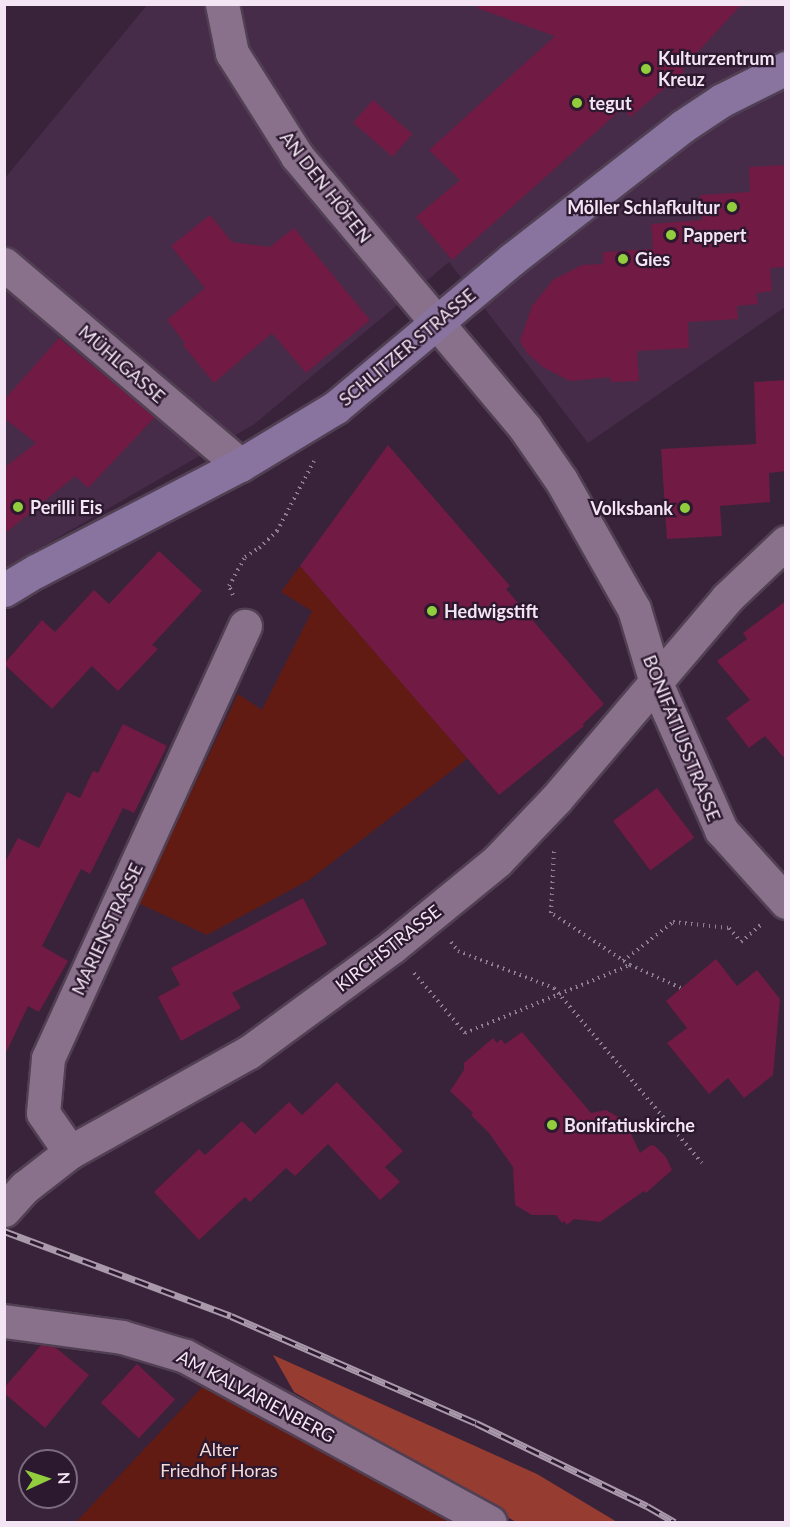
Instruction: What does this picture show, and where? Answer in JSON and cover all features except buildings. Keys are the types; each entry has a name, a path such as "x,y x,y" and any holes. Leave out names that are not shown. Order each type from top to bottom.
{"main road":[{"name":"SCHLITZER STRASSE","path":"4,590 36,571 240,465 336,407 438,324 511,260 683,126 722,100 786,68"}],"street":[{"name":"AN DEN HÖFEN","path":"222,4 232,53 297,156 438,324"},
{"name":"MÜHLGASSE","path":"4,264 240,465"},
{"name":"BONIFATIUSSTRASSE","path":"438,324 525,428 561,480 634,609 656,682 721,830 777,911"},
{"name":"KIRCHSTRASSE","path":"70,1152 249,1052 393,947 497,861 557,798 727,598 786,542"},
{"name":"MARIENSTRASSE","path":"70,1152 43,1113 48,1058 245,626"},
{"path":"4,1210 25,1187 70,1152"},
{"name":"AM KALVARIENBERG","path":"4,1321 122,1337 185,1356 490,1522"}],"path":[{"path":"245,626 229,586 245,556 259,548 277,531 310,472 336,407"},
{"path":"557,798 551,913 622,961 681,988"},
{"path":"622,961 673,922 729,928 741,942 777,911"},
{"path":"431,916 458,951 554,988 702,1163"},
{"path":"415,975 465,1033 630,965"}],"shaded area":[{"path":"147,5 785,5 785,307 588,443 449,262 253,425 5,568 5,178"},
{"path":"273,1355 537,1474 617,1522 516,1522 294,1392"}],"green space":[{"path":"300,566 437,723 512,699 456,746 467,759 309,880 207,935 138,903 238,694 262,710 312,611 281,592"},
{"name":"Alter Friedhof Horas","path":"207,1382 461,1522 76,1522"}],"railway":[{"path":"4,1231 231,1316 476,1423 647,1506 675,1522"}],"place":[{"name":"Kulturzentrum Kreuz","path":"646,69"},
{"name":"tegut","path":"577,103"},
{"name":"Möller Schlafkultur","path":"732,207"},
{"name":"Pappert","path":"671,235"},
{"name":"Gies","path":"623,259"},
{"name":"Perilli Eis","path":"18,507"},
{"name":"Volksbank","path":"685,508"},
{"name":"Hedwigstift","path":"432,611"},
{"name":"Bonifatiuskirche","path":"552,1125"}]}
